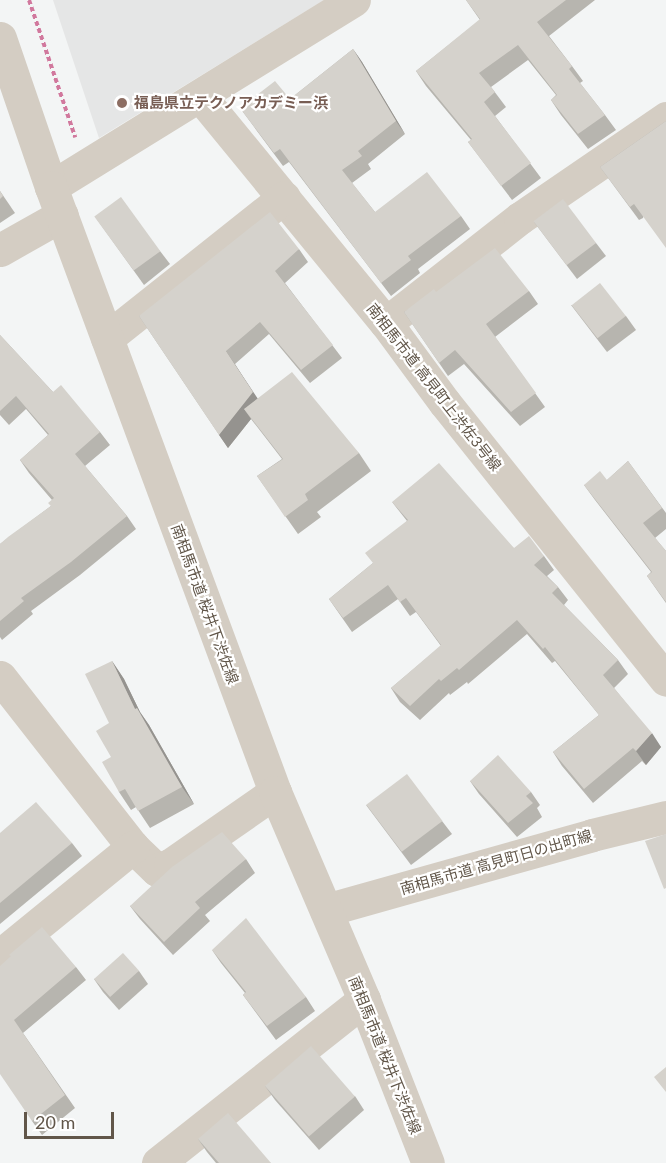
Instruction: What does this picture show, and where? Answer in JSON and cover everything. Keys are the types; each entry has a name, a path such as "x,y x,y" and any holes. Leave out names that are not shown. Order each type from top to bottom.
{"street":[{"path":"0,250 56,201 85,166 354,0"},
{"name":"南相馬市道 桜井下渋佐線","path":"0,38 56,201 275,792 364,1000 428,1163"},
{"name":"南相馬市道 高見町上渋佐3号線","path":"200,96 386,323 445,403 666,680"},
{"path":"386,323 520,218 666,118"},
{"path":"107,338 284,197"},
{"path":"0,677 133,847 157,870 170,865 275,792"},
{"name":"南相馬市道 高見町日の出町線","path":"326,910 592,835 666,817"},
{"path":"3,953 133,847"},
{"path":"158,1163 364,1000"}],"path":[{"path":"28,0 85,166"}],"shaded area":[{"name":"福島県立テクノアカデミー浜","path":"53,0 324,0 99,138"}],"building":[{"path":"466,0 566,0 537,22 572,66 569,69 605,115 578,134 551,100 557,95 518,45 479,73 495,92 484,102 531,163 501,186 468,142 472,139 416,71 480,19"},
{"path":"353,49 396,121 358,151 362,156 342,170 375,212 427,172 461,216 408,256 411,260 381,283 280,149 274,153 240,108 275,81 290,99"},
{"path":"666,121 666,248 634,204 630,207 600,167"},
{"path":"121,197 160,251 134,271 94,216"},
{"path":"563,199 596,243 567,265 533,221"},
{"path":"270,212 299,249 275,271 333,345 301,370 260,322 226,351 253,392 219,435 139,316"},
{"path":"495,248 529,291 486,324 536,393 511,412 455,350 439,363 404,312 434,289 436,292"},
{"path":"600,283 626,316 597,338 572,305"},
{"path":"0,335 53,392 61,385 100,432 75,454 127,516 71,562 21,598 24,601 0,621 0,544 51,506 48,503 54,498 20,460 49,434 16,396 0,411"},
{"path":"292,372 359,453 305,494 308,500 285,517 257,476 283,459 244,409"},
{"path":"628,461 662,508 643,523 666,551 666,602 647,576 652,572 584,485 600,471 607,480"},
{"path":"439,463 514,548 529,536 544,556 534,565 558,587 552,593 618,660 603,675 652,733 636,751 633,748 584,789 553,752 599,715 545,647 543,649 517,620 459,670 457,668 441,681 439,679 410,706 391,688 441,645 406,598 400,602 388,585 343,618 329,599 373,563 365,553 408,520 392,502"},
{"path":"112,661 135,709 137,708 182,787 138,811 125,789 119,792 102,762 111,757 96,731 109,723 85,674"},
{"path":"498,755 531,792 526,796 533,803 508,823 470,781"},
{"path":"407,774 443,821 402,852 366,805"},
{"path":"36,802 72,843 0,903 0,833"},
{"path":"222,832 246,859 195,902 200,908 164,942 130,906 172,867"},
{"path":"666,834 666,888 664,889 645,841"},
{"path":"246,918 306,997 267,1026 243,995 246,992 212,950"},
{"path":"42,927 76,967 14,1020 65,1095 32,1121 0,1074 0,966 11,956 9,955"},
{"path":"123,953 139,971 110,997 94,979"},
{"path":"311,1046 355,1097 309,1137 265,1086"},
{"path":"666,1067 666,1092 654,1077"},
{"path":"228,1113 271,1163 219,1163 198,1139"}],"place":[{"name":"福島県立テクノアカデミー浜","path":"122,103"}]}
